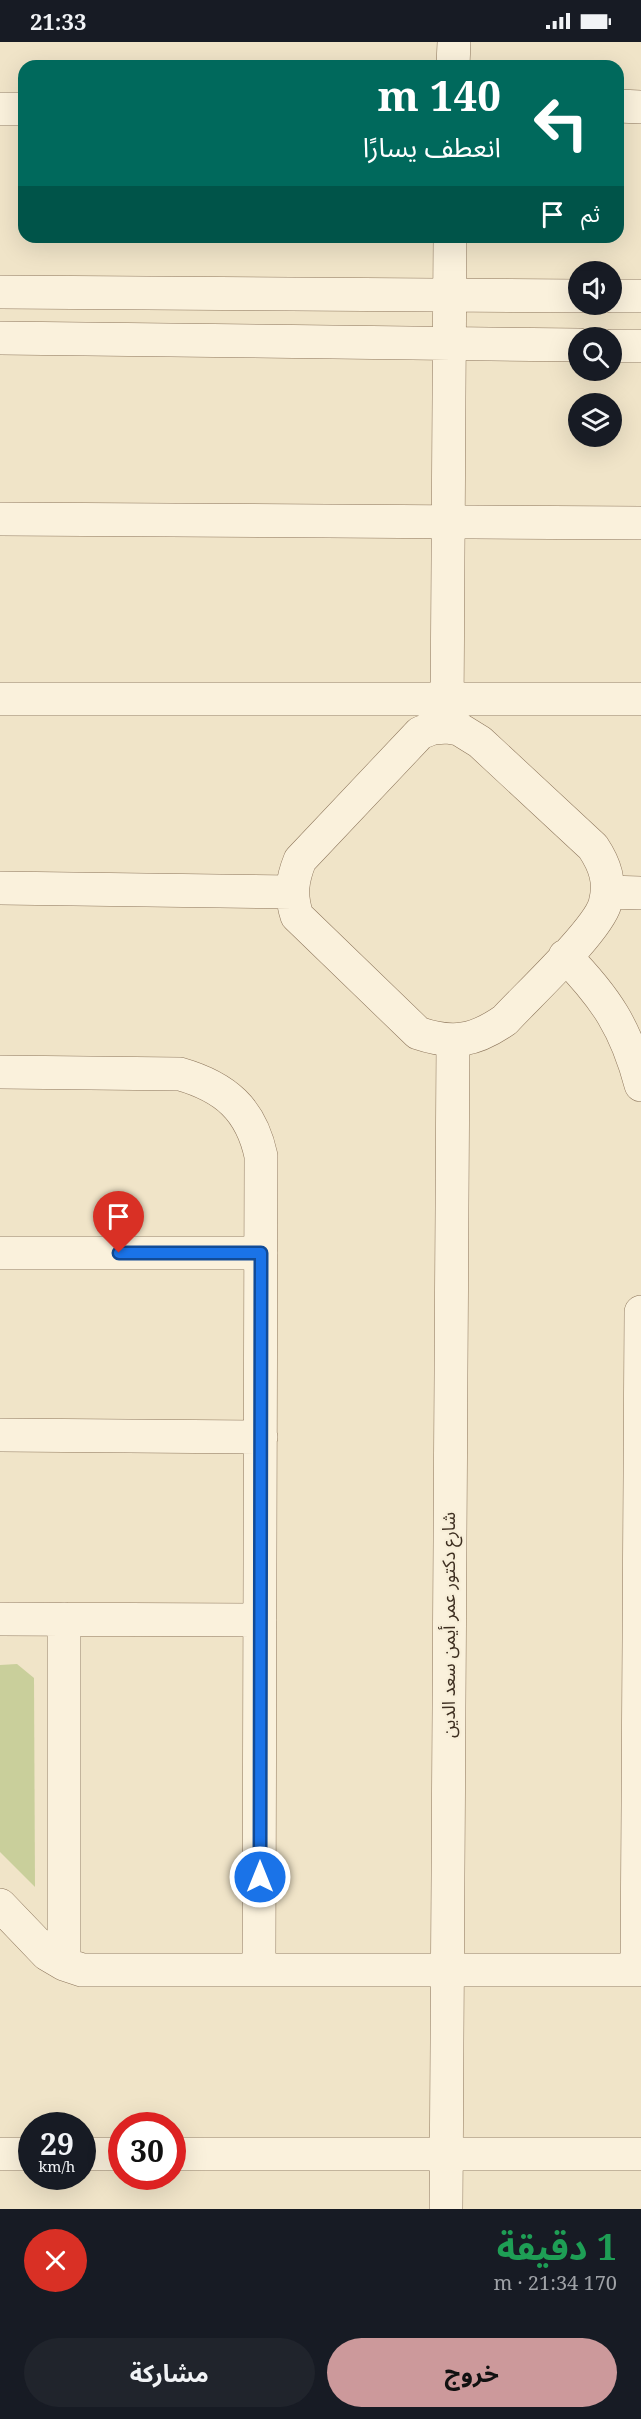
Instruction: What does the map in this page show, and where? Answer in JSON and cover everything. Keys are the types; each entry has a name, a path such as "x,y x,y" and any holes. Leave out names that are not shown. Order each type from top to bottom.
{"street":[{"path":"453,60 454,42"},
{"path":"624,106 641,107"},
{"path":"0,109 18,109"},
{"path":"447,713 433,728 420,732 300,860 294,876 292,892 297,916 418,1033 435,1039 453,1040 472,1038 489,1031 505,1020 600,917 607,892 607,876 602,860 593,847 480,742 459,729 447,713 450,243"},
{"path":"0,292 568,296"},
{"path":"258,342 259,293"},
{"path":"622,296 641,296"},
{"path":"0,338 568,345"},
{"path":"622,346 641,346"},
{"path":"0,519 641,523"},
{"path":"0,699 447,713 641,699"},
{"path":"0,888 292,892"},
{"path":"607,892 641,893"},
{"path":"565,956 592,984 615,1017 632,1052 641,1085"},
{"name":"شارع دكتور عمر أيمن سعد الدين","path":"446,2209 453,1040"},
{"path":"0,1072 180,1074 204,1081 226,1095 244,1113 257,1135 261,1156 259,1970"},
{"path":"0,1253 261,1253"},
{"path":"0,1905 47,1954 64,1965 82,1970 639,1970 641,1312"},
{"path":"0,1435 261,1437"},
{"path":"0,1619 260,1620"},
{"path":"64,1619 64,1965"},
{"path":"0,2154 18,2154"},
{"path":"186,2154 641,2154"}],"green space":[{"path":"17,1664 34,1678 35,1887 0,1852 0,1665"}],"route":[{"path":"119,1253 261,1253 260,1877"}]}
